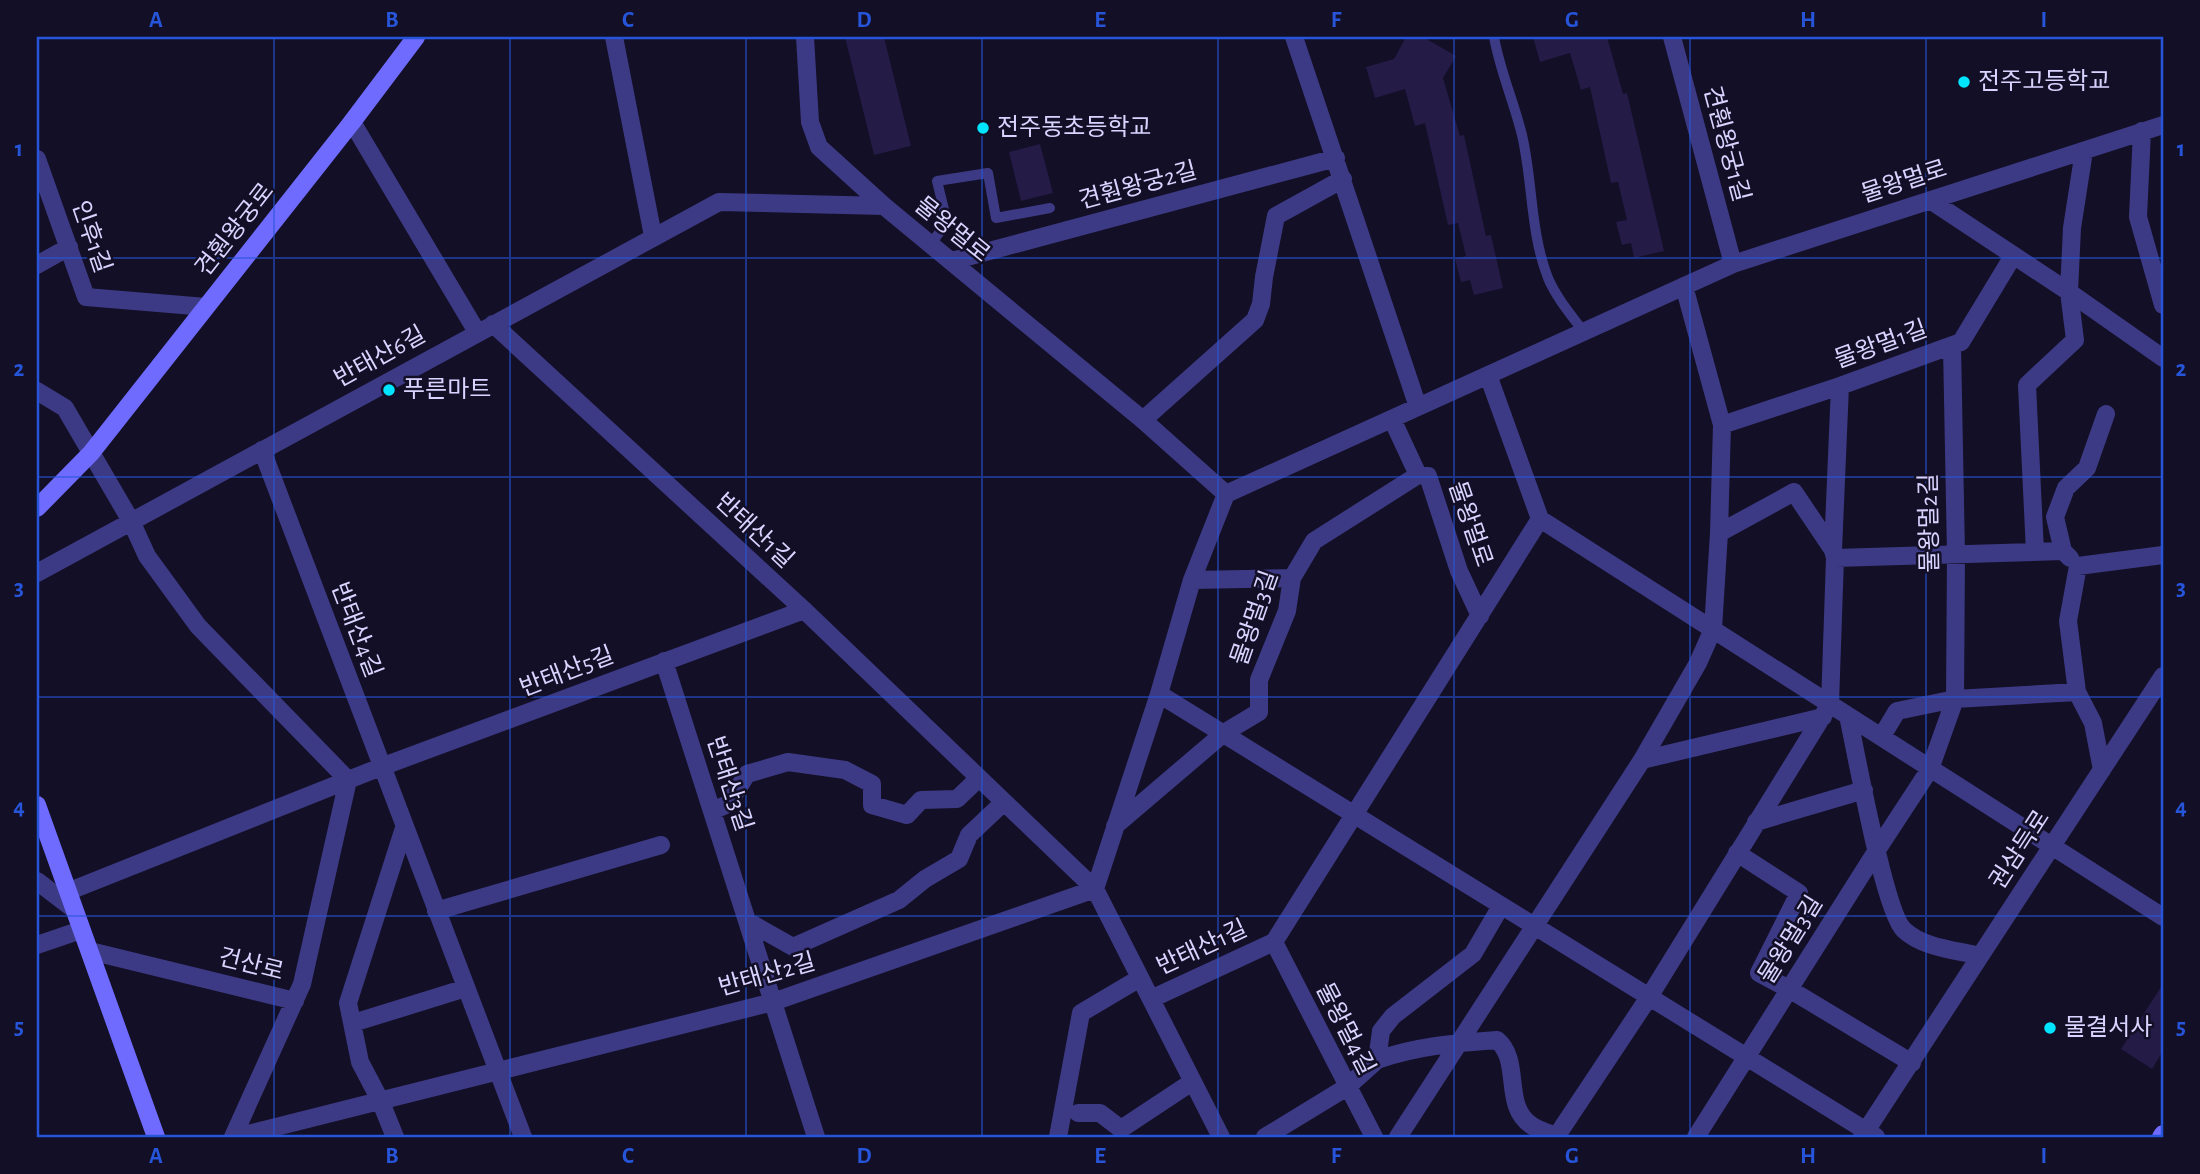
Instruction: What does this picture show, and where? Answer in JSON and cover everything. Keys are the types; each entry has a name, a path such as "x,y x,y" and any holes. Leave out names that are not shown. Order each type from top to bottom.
{"street":[{"name":"견훤왕궁로","path":"37,508 91,453 416,37"},
{"path":"614,37 653,236"},
{"name":"물왕멀로","path":"804,37 810,122 819,147 884,206 1143,420 1226,494 1733,264 2163,125"},
{"path":"1294,37 1418,407"},
{"name":"견훤왕궁1길","path":"1672,37 1733,264"},
{"name":"반태산1길","path":"352,122 485,328 804,610 1095,890 1221,1137"},
{"path":"2142,131 2138,217 2163,305"},
{"path":"2035,552 2027,385 2075,340 2069,292 2072,228 2084,151"},
{"name":"견훤왕궁2길","path":"952,261 1336,158"},
{"name":"인후1길","path":"37,159 86,297 206,306"},
{"path":"1143,420 1255,320 1261,304 1276,216 1343,179"},
{"path":"1930,200 2163,358"},
{"name":"반태산6길","path":"37,573 719,202 884,206"},
{"path":"37,265 69,247"},
{"name":"물왕멀1길","path":"1722,425 1961,342 2013,256"},
{"path":"1398,1137 1642,760 1698,663 1713,629 1722,425 1684,286"},
{"name":"물왕멀2길","path":"1877,850 1930,769 1955,699 1956,554 1952,346"},
{"path":"1488,375 1540,519 1713,629 1827,711 1848,716 1882,736 2163,917"},
{"path":"1265,1137 1347,1087 1377,1060 1432,1045 1496,1040 1505,1047 1509,1058 1515,1101 1524,1119 1534,1128 1557,1137 1649,997 1756,821 1827,711 1840,386"},
{"path":"37,391 65,408 131,521 147,556 198,626 348,780 302,984 295,1001"},
{"path":"2078,566 2063,551 2055,517 2066,488 2087,468 2106,414"},
{"name":"물왕멀로","path":"1392,419 1418,475 1428,476 1459,572 1480,616"},
{"name":"반태산4길","path":"262,450 523,1137"},
{"name":"물왕멀3길","path":"1115,826 1224,733 1259,712 1259,680 1287,611 1292,578 1314,541 1418,475"},
{"path":"1719,533 1794,492 1834,554"},
{"path":"1095,890 1159,694 1192,580 1226,494"},
{"path":"1274,942 1540,519"},
{"path":"1956,554 2063,551"},
{"name":"물왕멀2길","path":"1834,554 1956,554"},
{"path":"2078,566 2163,555"},
{"path":"2078,566 2068,621 2077,692 2092,723 2102,771"},
{"path":"1192,580 1292,578"},
{"name":"반태산5길","path":"69,900 348,780 804,610"},
{"name":"반태산3길","path":"664,661 816,1137"},
{"name":"권삼득로","path":"1868,1135 1980,956 2163,676"},
{"path":"1882,736 1897,711 1955,699 2077,692"},
{"path":"1159,694 1868,1135"},
{"path":"1642,760 1827,711"},
{"path":"1848,716 1877,850 1895,917 1903,930 1921,941 1980,956"},
{"path":"712,811 728,804 747,774 788,762 845,770 872,784 872,805 907,815 921,800 957,799 979,778"},
{"path":"1756,821 1864,790"},
{"path":"747,921 793,947 899,900 925,879 959,859 969,835 1003,803"},
{"path":"37,805 156,1137"},
{"path":"394,1137 380,1100 360,1062 348,1003 404,828"},
{"path":"436,911 661,845"},
{"path":"1740,848 1798,893 1759,973 1912,1063"},
{"name":"물왕멀3길","path":"1696,1137 1877,850"},
{"path":"37,881 69,900"},
{"name":"반태산2길","path":"234,1137 773,1002 1095,890"},
{"path":"1377,1060 1381,1031 1393,1016 1474,954 1501,905"},
{"path":"37,945 81,930"},
{"name":"반태산1길","path":"1151,999 1274,942"},
{"name":"물왕멀4길","path":"1274,942 1374,1137"},
{"name":"건산로","path":"90,951 295,1001 234,1137"},
{"name":"반태산1길","path":"1060,1132 1082,1013 1140,978"},
{"path":"353,1023 466,988"},
{"path":"1078,1113 1100,1113 1121,1129 1192,1082"}],"lane":[{"path":"1494,37 1529,167 1537,242 1549,279 1584,332"},
{"path":"930,245 947,222 937,181 988,173 996,218 1050,208"}],"building":[{"path":"845,37 884,37 911,146 874,155"},
{"path":"1406,37 1423,37 1456,56 1443,78 1460,136 1464,135 1486,236 1491,235 1503,288 1474,295 1470,280 1461,282 1455,259 1466,256 1458,223 1448,225 1425,123 1415,126 1405,89 1375,98 1366,67 1394,59"},
{"path":"1533,37 1607,37 1623,94 1627,93 1664,251 1634,258 1631,243 1622,245 1616,222 1627,220 1618,182 1611,183 1590,87 1581,90 1570,53 1540,62"},
{"path":"1040,144 1053,193 1021,201 1009,152"},
{"path":"2163,984 2163,1051 2152,1069 2121,1049"}],"place":[{"name":"전주고등학교","path":"1964,82"},
{"name":"전주동초등학교","path":"983,128"},
{"name":"푸른마트","path":"389,390"},
{"name":"물결서사","path":"2050,1028"}]}
